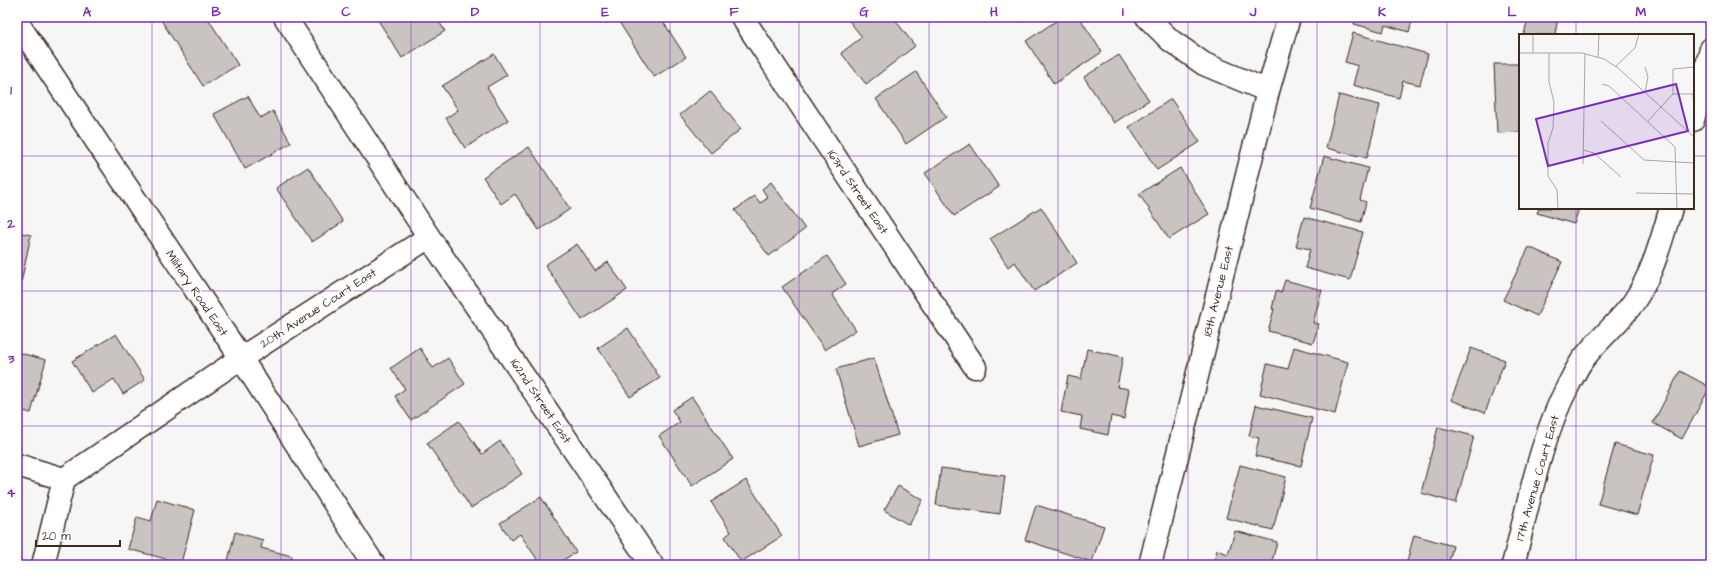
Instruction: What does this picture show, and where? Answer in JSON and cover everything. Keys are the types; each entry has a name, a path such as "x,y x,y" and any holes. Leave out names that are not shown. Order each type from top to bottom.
{"street":[{"path":"285,17 429,237"},
{"name":"163rd Street East","path":"742,17 975,367"},
{"path":"1147,17 1170,40 1204,64 1268,90"},
{"name":"18th Avenue East","path":"1150,565 1268,90 1289,17"},
{"name":"Military Road East","path":"17,22 241,358 374,565"},
{"path":"1694,116 1711,49"},
{"name":"17th Avenue Court East","path":"1513,565 1552,421 1567,388 1582,362 1632,304 1642,290 1655,262 1670,209"},
{"name":"20th Avenue Court East","path":"64,479 241,358 429,237"},
{"name":"162nd Street East","path":"429,237 652,565"},
{"path":"17,465 64,479 43,565"}],"building":[{"path":"166,17 207,17 238,65 203,86 161,20"},
{"path":"376,17 436,17 445,31 402,58"},
{"path":"626,17 660,17 686,57 654,77 619,22"},
{"path":"846,17 893,17 915,46 866,84 841,53 862,37"},
{"path":"1018,17 1029,17 1021,22"},
{"path":"1062,17 1079,17 1102,52 1054,84 1026,41"},
{"path":"1356,17 1413,17 1409,32 1385,25 1383,32 1354,24"},
{"path":"1528,17 1558,17 1555,34 1524,34"},
{"path":"1353,33 1428,54 1420,85 1403,81 1399,98 1353,85 1358,66 1345,62"},
{"path":"494,54 507,75 487,87 508,120 465,148 446,118 458,110 442,86"},
{"path":"1119,55 1149,100 1114,123 1084,77"},
{"path":"1494,64 1519,64 1519,132 1497,133"},
{"path":"916,72 946,117 906,144 876,99"},
{"path":"710,91 741,129 711,153 680,115"},
{"path":"1339,95 1380,105 1367,158 1326,148"},
{"path":"248,96 260,118 273,111 291,143 245,169 214,114"},
{"path":"1171,99 1200,142 1157,170 1129,127"},
{"path":"970,144 999,187 954,216 925,173"},
{"path":"529,147 570,209 539,230 515,194 501,204 483,177"},
{"path":"1324,156 1368,168 1360,200 1366,202 1361,222 1310,208"},
{"path":"308,167 343,222 312,242 276,188"},
{"path":"1180,168 1209,214 1169,239 1139,194"},
{"path":"771,182 805,229 769,256 735,210 755,196 760,203 768,198 762,189"},
{"path":"1041,207 1077,263 1034,291 1015,262 1008,267 990,239"},
{"path":"1539,209 1579,209 1574,224 1537,213"},
{"path":"1304,217 1363,232 1350,280 1305,268 1310,249 1296,246"},
{"path":"17,232 31,235 21,283 17,282"},
{"path":"577,244 595,271 608,262 627,290 582,320 545,265"},
{"path":"1529,247 1562,262 1537,316 1503,300"},
{"path":"827,256 846,284 832,294 856,330 825,350 782,287"},
{"path":"1285,280 1322,290 1313,323 1319,324 1313,343 1268,331 1274,309 1272,309 1276,291 1281,293"},
{"path":"628,328 660,378 630,397 598,348"},
{"path":"116,334 145,380 123,394 114,379 92,393 72,361"},
{"path":"1294,347 1348,362 1335,414 1260,394 1267,364 1288,369"},
{"path":"420,348 433,368 448,358 465,384 411,420 395,396 405,389 391,368"},
{"path":"1471,348 1505,360 1485,413 1451,400"},
{"path":"1087,349 1123,357 1117,387 1129,389 1124,419 1111,416 1108,435 1080,429 1082,416 1061,412 1068,376 1081,379"},
{"path":"17,352 46,360 31,413 17,409"},
{"path":"874,358 898,435 859,446 836,369"},
{"path":"1680,371 1710,387 1682,439 1653,423"},
{"path":"692,397 733,459 692,486 659,436 680,422 672,410"},
{"path":"1256,405 1312,418 1301,466 1255,456 1259,438 1249,436"},
{"path":"459,421 482,454 500,441 522,474 471,508 427,443"},
{"path":"1438,427 1474,436 1456,503 1421,493"},
{"path":"1615,444 1654,455 1637,515 1598,504"},
{"path":"1240,465 1286,477 1273,530 1226,518"},
{"path":"941,468 1005,476 1000,514 936,505"},
{"path":"746,480 782,536 741,562 725,537 731,532 711,502"},
{"path":"898,486 923,500 909,525 884,510"},
{"path":"541,497 576,552 555,565 541,565 520,534 511,540 500,523"},
{"path":"157,499 195,510 181,563 128,549 137,517 151,521"},
{"path":"1036,505 1104,526 1092,562 1025,540"},
{"path":"1235,531 1277,542 1271,565 1213,565 1217,550 1228,554"},
{"path":"235,532 263,540 261,548 292,556 290,565 227,565"},
{"path":"1414,535 1453,546 1448,565 1406,565"}]}
